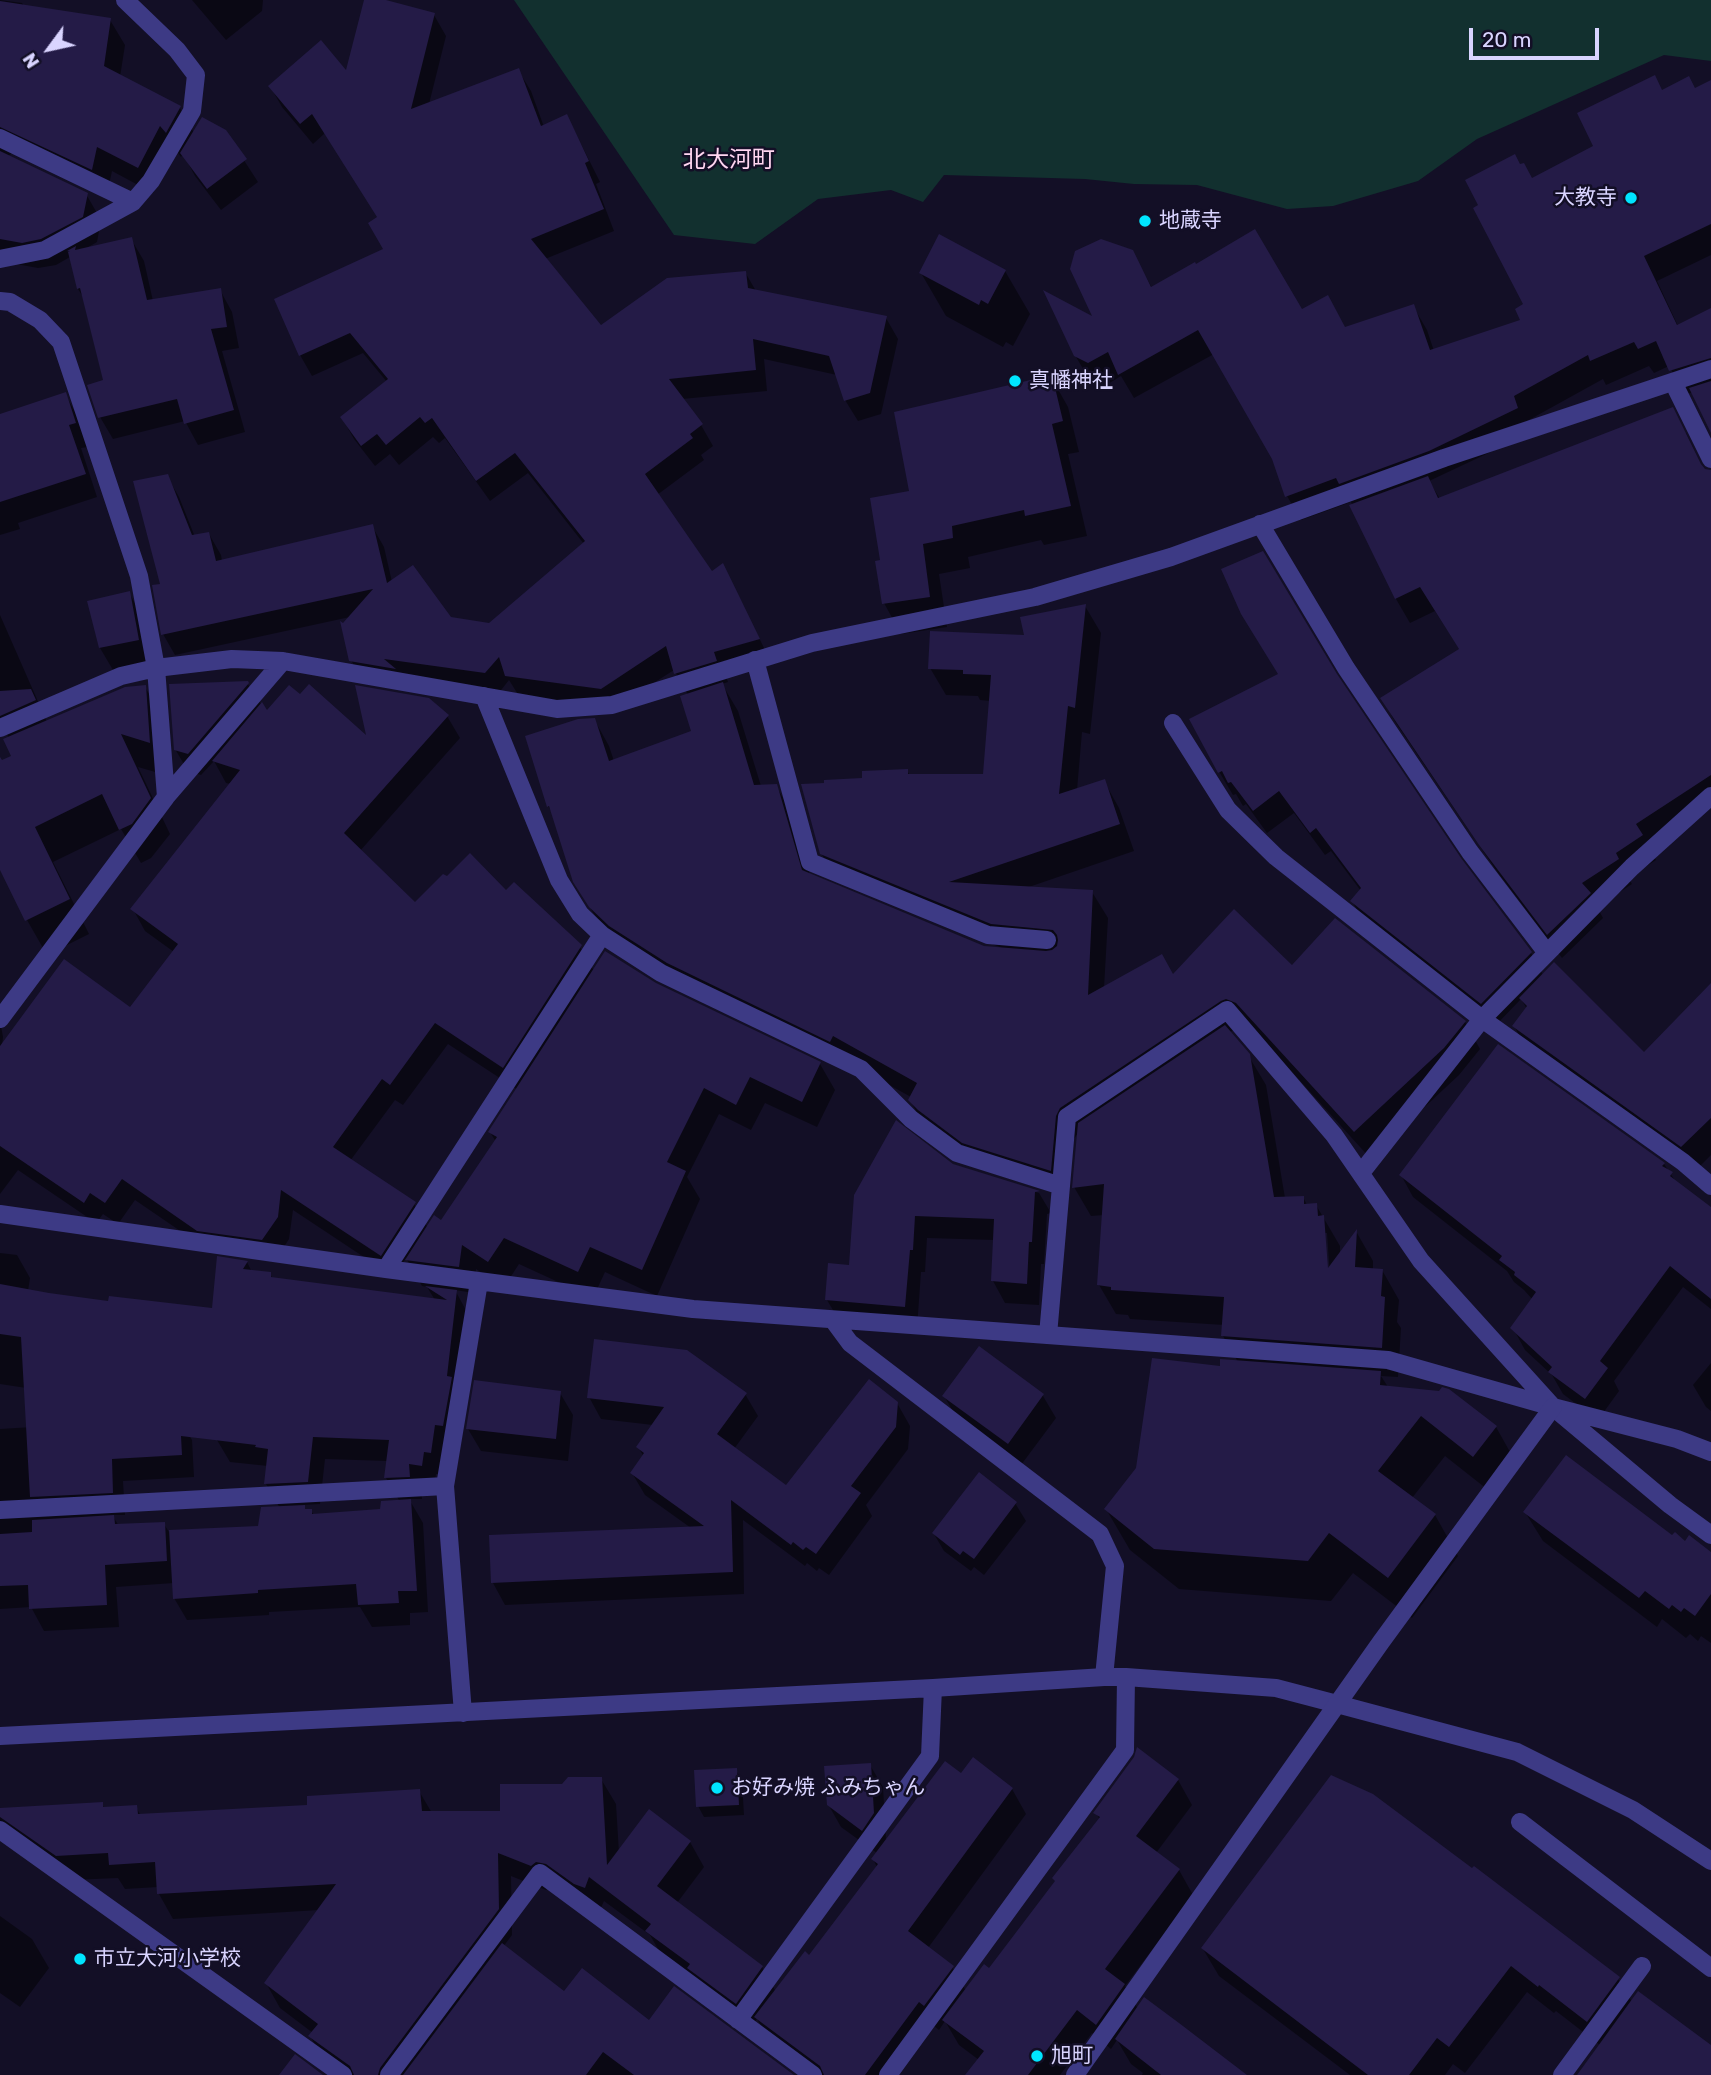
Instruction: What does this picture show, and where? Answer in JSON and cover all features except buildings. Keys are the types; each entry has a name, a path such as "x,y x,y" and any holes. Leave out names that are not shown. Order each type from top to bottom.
{"street":[{"path":"0,259 45,250 133,202 150,181 192,111 196,75 177,50 125,0"},
{"path":"0,138 133,202"},
{"path":"0,301 10,302 40,320 61,342 139,576 156,668 166,797"},
{"path":"0,728 121,676 156,668 232,659 283,662 557,709 612,705 812,643 1035,597 1171,557 1444,458 1711,369"},
{"path":"1673,382 1711,459"},
{"path":"1260,524 1354,680 1470,852 1547,953"},
{"path":"755,660 810,862 988,935 1047,940"},
{"path":"0,1019 166,797 283,662"},
{"path":"484,696 558,880 580,914 602,935 661,974 861,1069 911,1119 957,1153 1061,1186"},
{"path":"1173,723 1228,810 1276,857 1482,1019 1683,1162 1711,1186"},
{"path":"1361,1173 1482,1019 1632,867 1711,796"},
{"path":"386,1269 602,935"},
{"path":"1048,1335 1067,1117 1227,1010 1334,1135 1421,1261 1553,1407 1670,1505 1711,1535"},
{"path":"0,1214 479,1282 693,1309 1388,1360 1553,1407 1677,1438 1711,1452"},
{"path":"463,1713 446,1486 479,1282"},
{"path":"833,1320 850,1343 1100,1534 1115,1566 1104,1677"},
{"path":"1075,2075 1336,1704 1553,1407"},
{"path":"0,1510 446,1486"},
{"path":"0,1735 463,1713 1104,1677 1276,1688 1517,1752 1633,1810 1711,1861"},
{"path":"888,2075 1125,1750 1126,1677"},
{"path":"738,2020 930,1755 933,1688"},
{"path":"1520,1822 1711,1968"},
{"path":"0,1830 343,2075"},
{"path":"389,2075 540,1873 813,2075"},
{"path":"1562,2075 1642,1966"}],"green space":[{"path":"514,0 1711,0 1711,61 1664,55 1477,139 1418,181 1333,206 1287,209 1197,185 944,175 923,202 891,190 818,199 755,244 674,235"}],"place":[{"name":"大教寺","path":"1631,198"},
{"name":"地蔵寺","path":"1145,221"},
{"name":"真幡神社","path":"1015,381"},
{"name":"お好み焼 ふみちゃん","path":"717,1788"},
{"name":"市立大河小学校","path":"80,1959"},
{"name":"旭町","path":"1037,2056"}],"district":[{"name":"北大河町","path":"729,160"}]}
